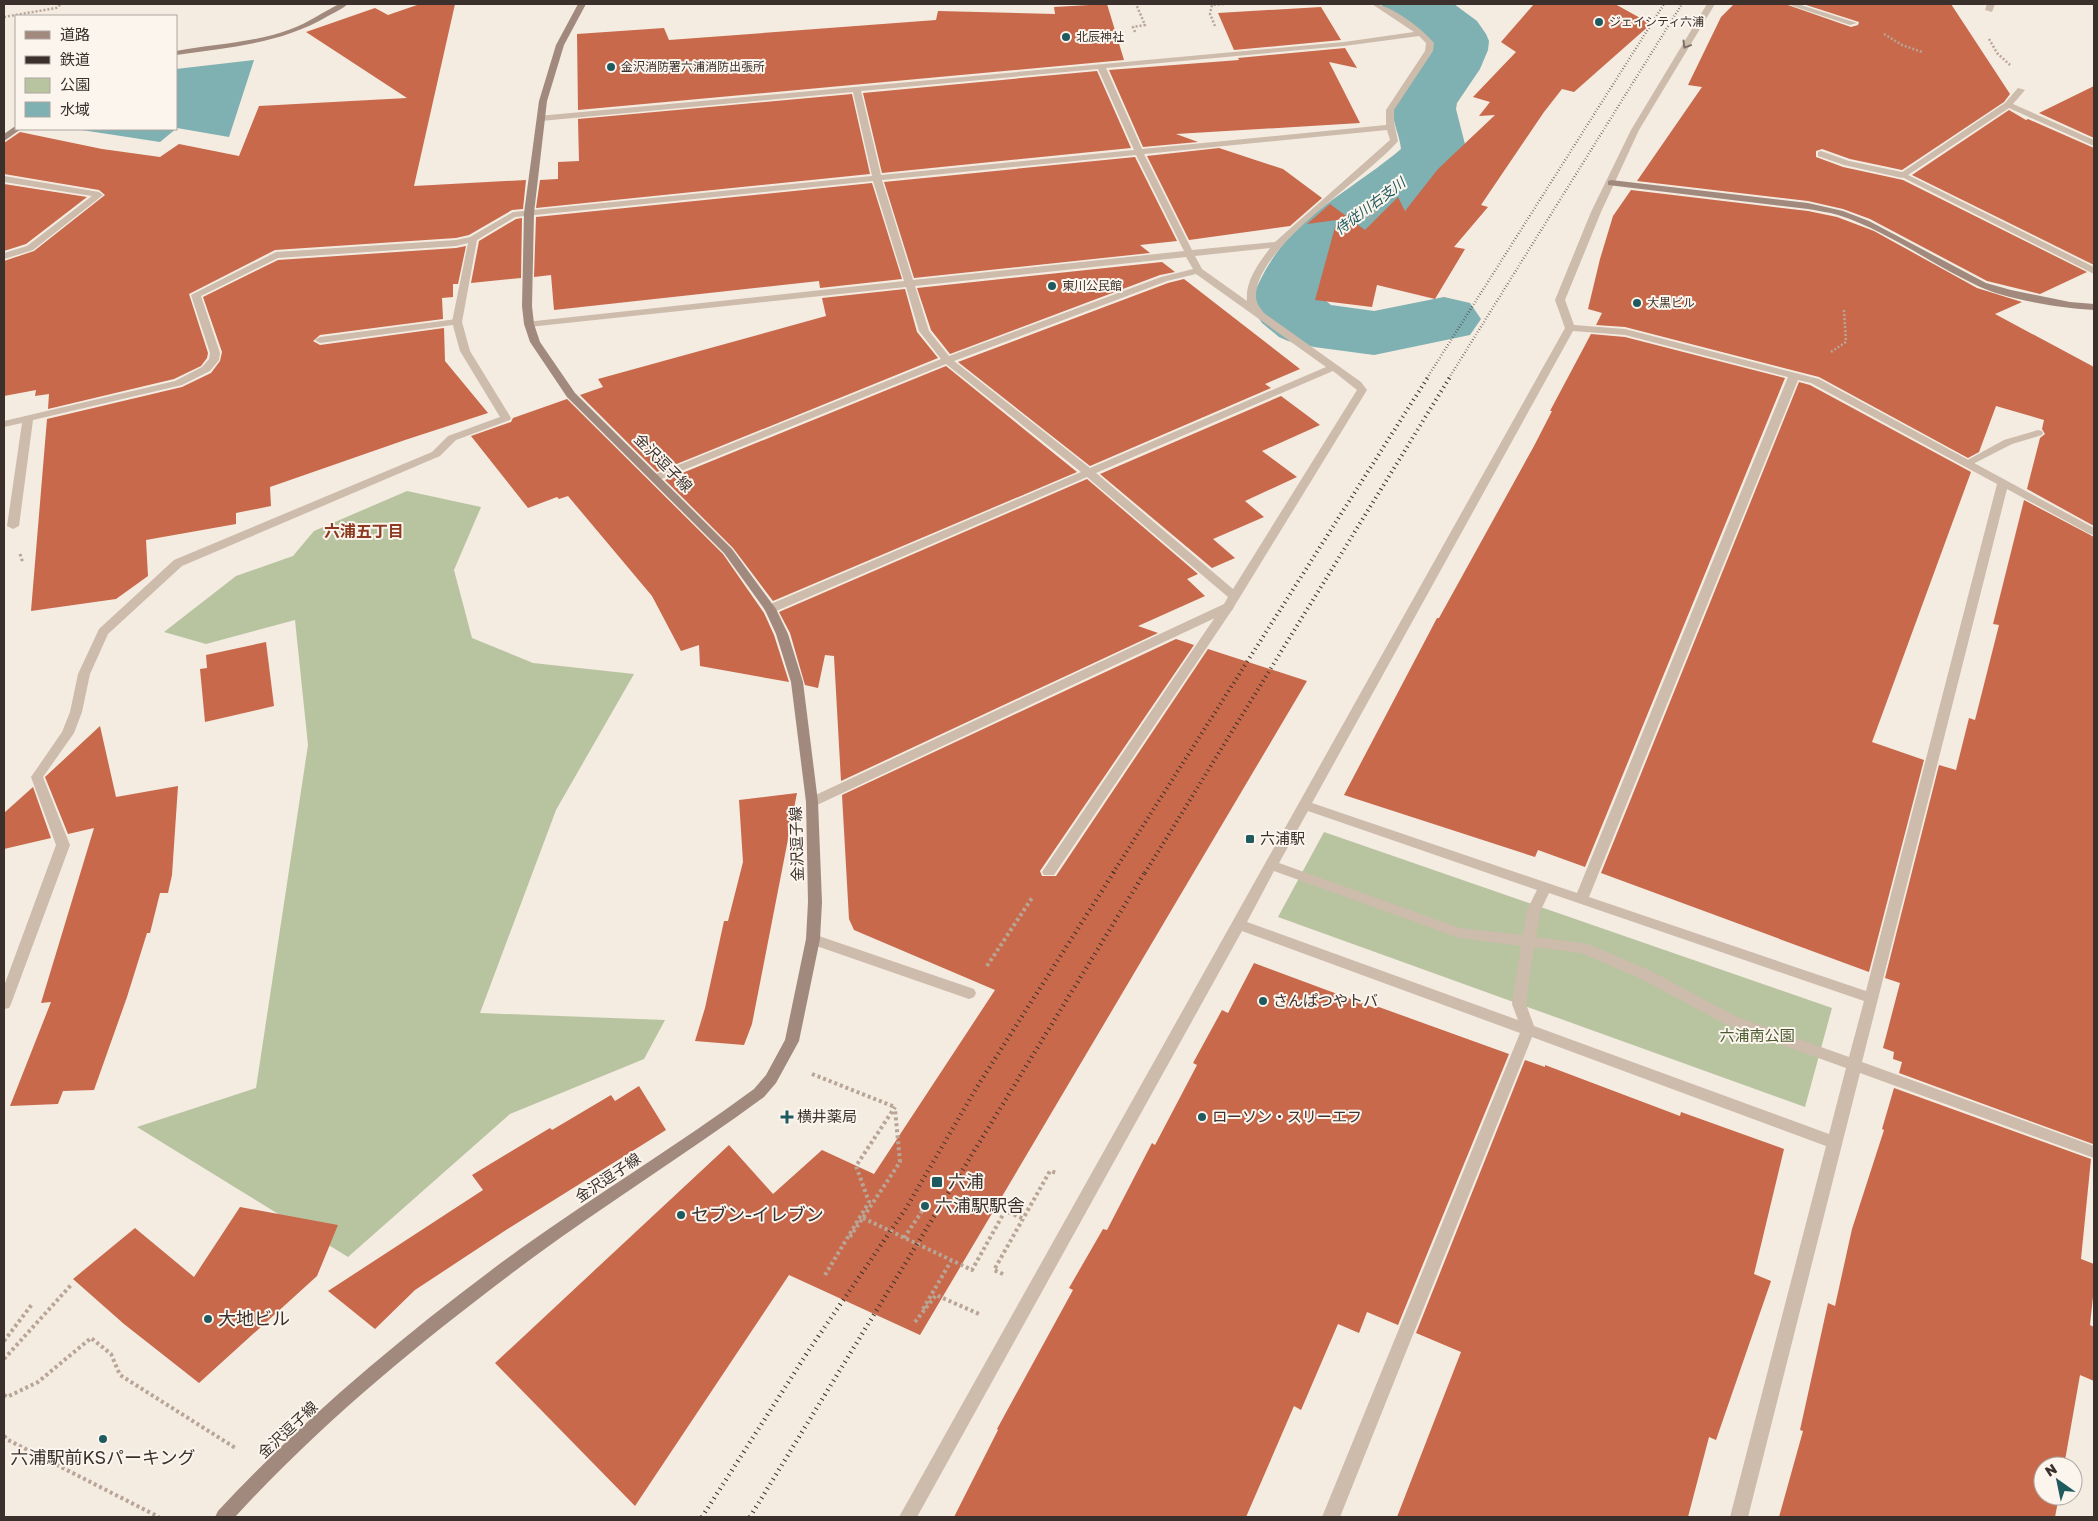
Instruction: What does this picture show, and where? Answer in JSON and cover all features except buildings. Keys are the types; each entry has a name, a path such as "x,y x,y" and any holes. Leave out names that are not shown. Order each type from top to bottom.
{"main road":[{"path":"178,53 265,40 294,31 320,19 344,4"},
{"name":"金沢逗子線","path":"224,1517 269,1468 374,1372 526,1254 752,1098 771,1079 792,1042 813,939 815,902 812,802 797,682 782,634 770,609 728,551 571,396 535,342 529,324 527,306 529,213 541,118 550,70 560,45 582,4"},
{"path":"4,138 16,130"},
{"path":"1611,183 1808,206 1840,213 1866,223 1983,285 2009,293 2052,302 2094,307"}],"street":[{"path":"1261,315 1251,296 1263,263 1278,244 1394,141 1388,118 1390,110 1429,52 1430,44 1421,33 1376,4"},
{"path":"908,1517 1570,328 1560,300 1596,212 1635,130 1711,4"},
{"path":"1791,4 1853,23"},
{"path":"541,118 1344,44 1421,33"},
{"path":"1050,872 1231,601 1362,390 1334,367 1198,271 1139,152 1102,66"},
{"path":"856,89 876,179 924,331 947,360 1088,472 1231,601"},
{"path":"1902,175 2008,104 2020,90"},
{"path":"2008,104 2094,143"},
{"path":"4,424 178,383 206,369 214,360 215,353 196,295 276,255 456,243 473,239 513,215 529,213 1391,127"},
{"path":"1821,154 1847,163 1902,175 2094,271"},
{"path":"4,179 99,195 30,248 4,256"},
{"path":"4,1004 63,845 37,777 68,733 76,712 84,674 103,632 178,563 436,454 452,438 506,418 465,351 457,322 473,239"},
{"path":"529,324 1278,244"},
{"path":"655,478 947,360 1164,279 1198,271"},
{"path":"320,340 457,322"},
{"path":"1570,328 1625,332 1814,382 2094,532"},
{"path":"770,609 1334,367"},
{"path":"1581,899 1794,376"},
{"path":"13,526 28,419"},
{"path":"1967,463 2008,442 2038,433"},
{"path":"1739,1517 2003,483"},
{"path":"812,802 1231,601"},
{"path":"1304,805 1871,998"},
{"path":"1271,865 1459,933 1583,948 1646,975 1732,1021 2094,1152"},
{"path":"1331,1517 1528,1030 1520,1004 1533,912 1544,887"},
{"path":"1238,924 1834,1142"},
{"path":"813,939 969,993"}],"path":[{"path":"16,15 56,8 61,4"},
{"path":"1218,32 1210,14 1212,5 1226,4"},
{"path":"1990,7 1986,29 1989,40 1997,53 2016,71"},
{"path":"1853,23 1884,33 1902,45 1922,52"},
{"path":"1794,376 1846,342 1844,310"},
{"path":"969,993 1050,872"},
{"path":"782,1062 895,1107"},
{"path":"895,1107 900,1162 825,1275 869,1202 856,1166 895,1107"},
{"path":"994,1270 1050,1171"},
{"path":"904,1238 926,1205"},
{"path":"863,1218 972,1270 1005,1212 1024,1219"},
{"path":"952,1260 915,1322 936,1295 1013,1330"},
{"path":"4,1359 71,1284"},
{"path":"4,1341 33,1302"},
{"path":"4,1395 7,1397 38,1382 91,1338 111,1354 120,1375 189,1420 269,1468"},
{"path":"4,1436 8,1440 159,1517"}],"green space":[{"path":"407,491 481,507 454,570 472,638 533,663 634,674 556,810 480,1013 665,1020 644,1059 510,1114 348,1257 137,1127 256,1088 308,745 295,620 206,644 164,632 236,576 293,556 314,531"},
{"name":"六浦南公園","path":"1324,832 1832,1008 1805,1107 1278,917"}],"water":[{"path":"254,60 229,137 178,128 178,69"},
{"path":"82,130 175,130 160,142"}],"waterway":[{"name":"侍従川右支川","path":"1410,4 1447,25 1456,34 1459,41 1458,50 1449,69 1425,102 1424,109 1434,152 1430,158 1400,184 1348,220 1317,247 1305,263 1295,282 1289,297 1288,307 1305,321 1314,325 1374,333 1444,319"}],"railway":[{"path":"1427,378 1664,4"},
{"path":"1449,378 1682,4"},
{"path":"1113,873 1428,377"},
{"path":"1145,873 1450,377"},
{"path":"702,1517 809,1350 905,1210 977,1087 1114,872"},
{"path":"750,1517 1145,872"}],"place":[{"name":"ジェイシティ六浦","path":"1599,22"},
{"name":"北辰神社","path":"1066,37"},
{"name":"金沢消防署六浦消防出張所","path":"611,67"},
{"name":"東川公民館","path":"1052,286"},
{"name":"大黒ビル","path":"1637,303"},
{"name":"六浦駅","path":"1250,839"},
{"name":"さんぱつやトバ","path":"1263,1001"},
{"name":"横井薬局","path":"787,1117"},
{"name":"ローソン・スリーエフ","path":"1202,1117"},
{"name":"六浦","path":"937,1182"},
{"name":"六浦駅駅舎","path":"925,1206"},
{"name":"セブン-イレブン","path":"681,1215"},
{"name":"大地ビル","path":"208,1319"},
{"name":"六浦駅前KSパーキング","path":"103,1439"}],"district":[{"name":"六浦五丁目","path":"364,531"}]}
